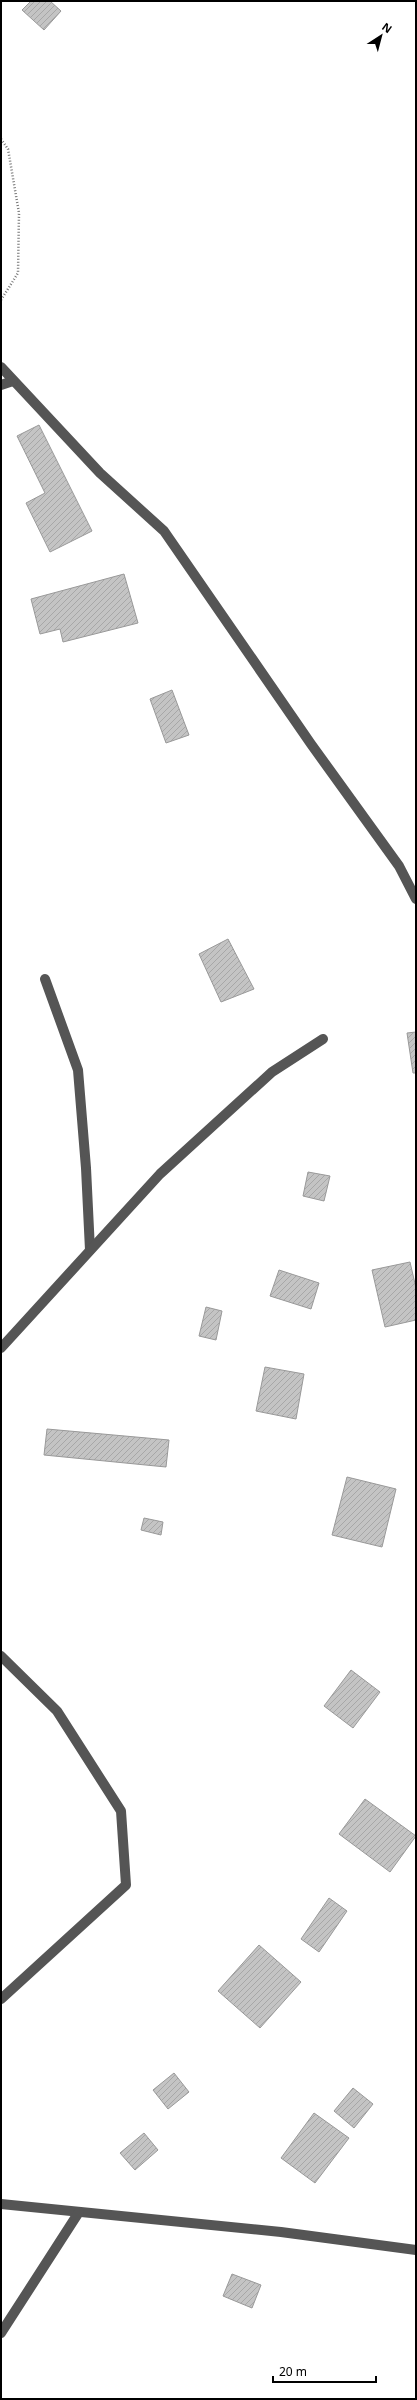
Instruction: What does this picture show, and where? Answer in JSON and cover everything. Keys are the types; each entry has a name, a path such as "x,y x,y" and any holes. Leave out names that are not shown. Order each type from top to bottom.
{"street":[{"path":"1,367 100,473 164,531 311,744 399,866 416,899"},
{"path":"1,385 13,381"},
{"path":"45,979 78,1070 86,1168 90,1250"},
{"path":"1,1348 160,1174 272,1072 323,1040"},
{"path":"1,1656 57,1712 121,1811 126,1885 1,1999"},
{"path":"1,2204 281,2232 416,2250"},
{"path":"1,2333 79,2212"}],"path":[{"path":"1,139 8,148 19,213 18,273 1,300"}],"building":[{"path":"31,1 50,1 61,11 44,30 22,10"},
{"path":"39,425 92,531 50,552 26,503 45,493 17,436"},
{"path":"124,574 138,623 63,642 60,629 40,634 31,599"},
{"path":"172,690 189,735 166,743 150,699"},
{"path":"228,939 254,989 221,1002 199,954"},
{"path":"416,1032 416,1073 413,1073 407,1033"},
{"path":"308,1172 330,1176 324,1201 303,1196"},
{"path":"410,1262 416,1288 416,1320 385,1327 372,1270"},
{"path":"279,1270 319,1283 311,1309 270,1296"},
{"path":"206,1307 222,1311 216,1340 199,1336"},
{"path":"265,1367 304,1374 296,1419 256,1411"},
{"path":"47,1429 169,1440 166,1467 44,1455"},
{"path":"347,1477 396,1489 382,1547 332,1535"},
{"path":"144,1518 163,1522 161,1535 141,1530"},
{"path":"351,1670 380,1692 353,1728 324,1706"},
{"path":"365,1799 416,1836 390,1872 339,1834"},
{"path":"329,1898 347,1911 319,1952 301,1939"},
{"path":"259,1945 301,1982 260,2028 218,1991"},
{"path":"174,2073 189,2092 168,2109 153,2090"},
{"path":"353,2088 373,2104 354,2128 334,2111"},
{"path":"314,2113 349,2138 315,2183 281,2158"},
{"path":"144,2133 158,2150 135,2170 120,2153"},
{"path":"232,2274 261,2285 252,2308 223,2296"}]}
